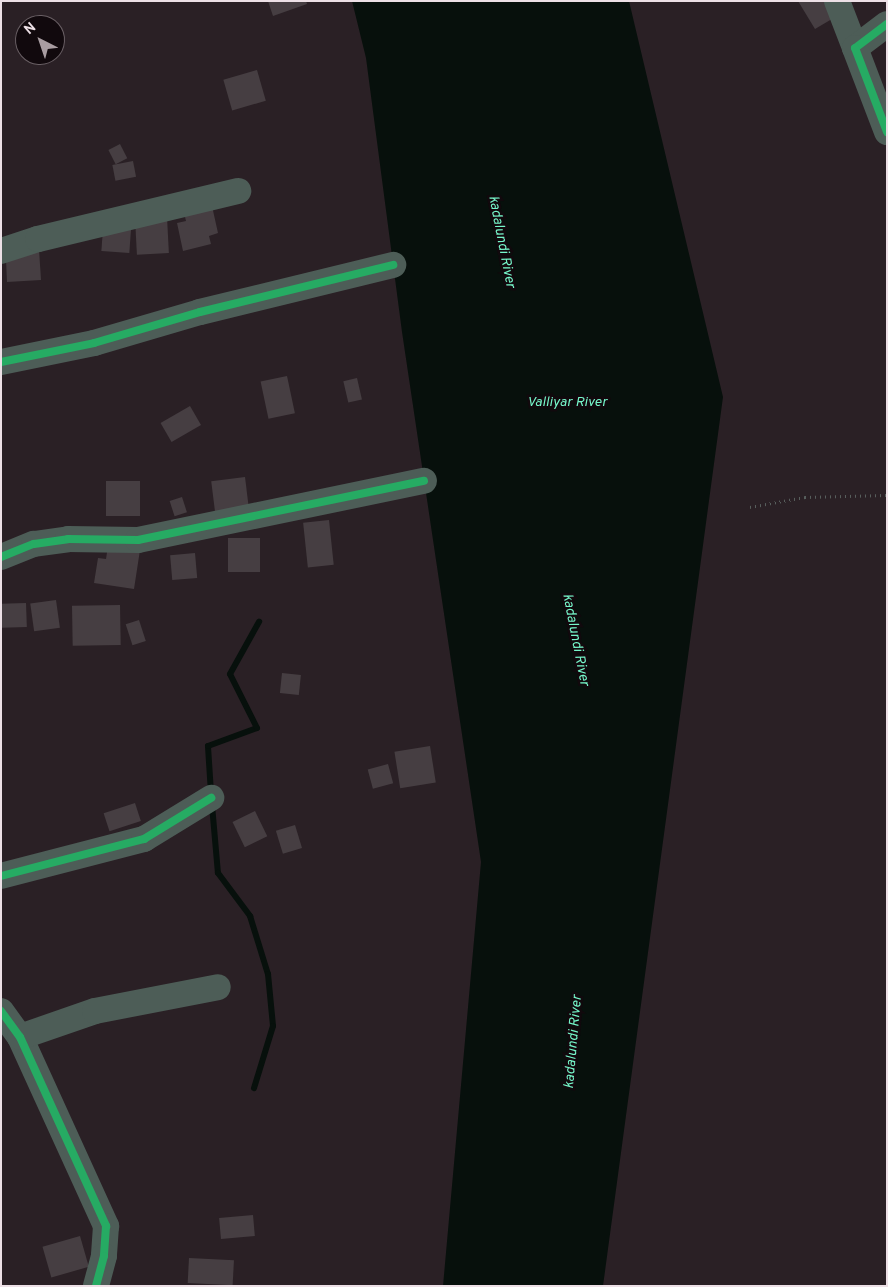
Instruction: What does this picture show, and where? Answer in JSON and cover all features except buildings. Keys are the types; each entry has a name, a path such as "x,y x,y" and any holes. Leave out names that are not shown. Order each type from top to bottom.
{"street":[{"path":"837,1 887,132"},
{"path":"855,48 887,24"},
{"path":"1,251 38,239 238,190"},
{"path":"1,362 94,343 200,312 393,265"},
{"path":"1,557 34,544 68,538 138,540 424,481"},
{"path":"1,876 144,839 211,798"},
{"path":"20,1037 95,1011 218,987"},
{"path":"1,1011 20,1037 106,1226 104,1256 96,1286"}],"path":[{"path":"750,507 805,497 887,495"}],"water":[{"name":"Valliyar River","path":"352,1 629,1 723,397 603,1286 443,1286 481,862 402,332 366,58"}],"waterway":[{"path":"211,793 208,746 257,728 230,674 259,622"},
{"path":"212,805 218,873 250,916 268,974 273,1026 254,1088"}],"cycle path":[{"path":"887,24 855,48 887,132"},
{"path":"1,362 94,343 200,312 393,265"},
{"path":"1,557 34,544 68,539 138,540 424,481"},
{"path":"1,876 144,839 211,798"},
{"path":"1,1011 20,1037 106,1226 104,1256 96,1286"}],"water label":[{"name":"kadalundi River","path":"501,242"},
{"name":"kadalundi River","path":"575,640"},
{"name":"kadalundi River","path":"574,1042"}]}
